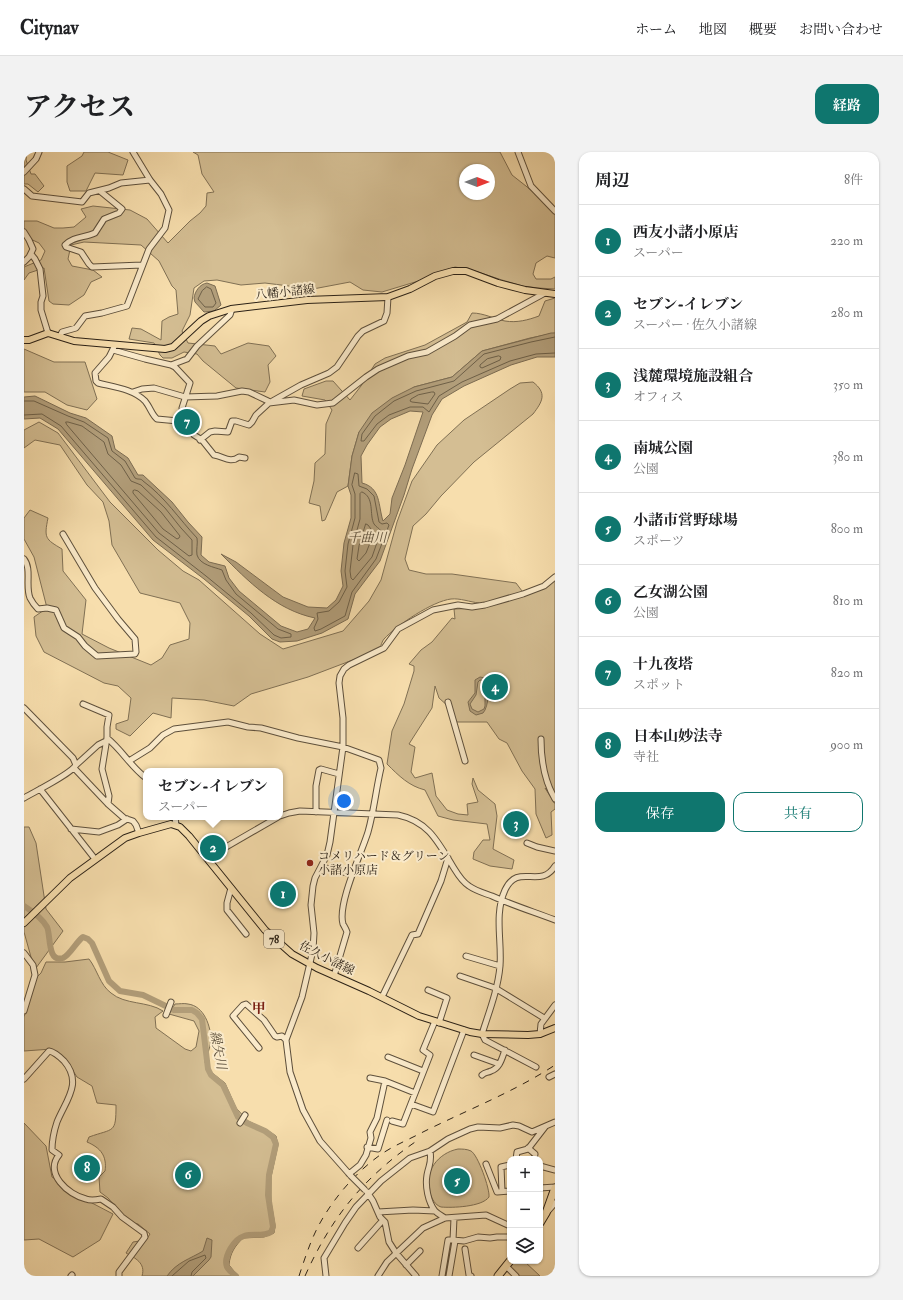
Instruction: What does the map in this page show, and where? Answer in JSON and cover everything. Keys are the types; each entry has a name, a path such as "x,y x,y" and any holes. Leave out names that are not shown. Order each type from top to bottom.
{"highway":[{"path":"543,1218 555,1187"},
{"path":"498,1276 508,1264"}],"main road":[{"name":"八幡小諸線","path":"48,333 74,342 114,347 159,349 172,347 202,321 210,316 232,309 307,300 388,297 410,289 439,275 453,271 479,275 510,287 555,294"},
{"path":"24,340 29,340 48,333"},
{"path":"24,923 70,878 126,838 167,825 176,825"},
{"name":"佐久小諸線","path":"176,825 189,836 208,858 261,926 292,954 309,964 382,997 419,1016 464,1030 482,1034 528,1036 540,1034 555,1028"}],"street":[{"path":"24,172 36,159 39,152"},
{"path":"60,336 62,332 76,328 85,316 127,306 149,249 166,228 169,210 162,194 150,180 134,152"},
{"path":"518,152 531,186 555,211"},
{"path":"24,189 32,196 77,202 84,201 89,193 121,184 150,180"},
{"path":"100,191 122,209 119,213 104,219 96,233 77,237 69,241 65,245 66,247 81,252 92,267 142,265"},
{"path":"24,232 33,249 31,254 24,262"},
{"path":"31,254 40,269 43,296 41,310 48,333"},
{"path":"133,392 142,389 154,388 185,397 217,396 242,391 249,392 268,401 269,403 294,400 317,405 333,403 366,376 378,369 408,356 427,352 455,336 470,325 497,319 545,293"},
{"path":"200,440 210,432 228,432 232,422 236,421 249,425 256,415 269,403 301,385 329,373 337,367 363,331 384,320 388,313 388,297"},
{"path":"171,365 187,359 197,346 230,315 232,309"},
{"path":"185,424 182,408 190,384 175,367 114,347 109,357 95,373 98,383 133,392 150,407 155,418 157,419 178,420 185,424 194,436 200,440 214,455 227,460 235,460 240,457 245,458"},
{"path":"24,559 27,567 30,598 38,609 47,608 56,610 64,628 78,637 85,646 97,656 135,654 137,645 135,639 95,588 63,534"},
{"path":"416,1276 396,1253 389,1242 385,1222 376,1206 366,1192 320,1140 303,1110 290,1072 286,1040 302,997 314,942 311,895 315,878 329,847 343,747 343,718 339,683 340,676 349,665 384,648 398,629 433,610 458,605 472,607 485,605 544,586 555,577"},
{"path":"448,702 465,761"},
{"path":"83,704 109,715 102,769 109,796 108,804"},
{"path":"24,708 73,758 75,766 108,804 127,819 133,821 139,833"},
{"path":"129,761 150,748 163,736 174,729 228,722 343,747 379,760 381,768 368,831 352,874 344,905 343,923 347,932 334,976"},
{"path":"107,738 115,745 136,771 143,776"},
{"path":"24,798 75,766 98,745 106,741 107,738"},
{"path":"541,739 541,754 548,786 555,799"},
{"path":"316,812 316,786 319,770 321,769 339,774"},
{"path":"40,789 95,859"},
{"path":"283,816 294,812 334,812 398,815 406,817 427,828 460,878 468,886 502,901 555,920"},
{"path":"71,829 99,832 118,825 127,819"},
{"path":"175,820 176,825"},
{"path":"208,858 274,820"},
{"path":"528,843 537,847 555,851"},
{"path":"382,997 412,936 418,934 441,881 448,858"},
{"path":"536,1067 485,1040 482,1034 500,966 498,916 505,890 515,878 520,876 538,878 551,872 555,866"},
{"path":"321,867 352,874"},
{"path":"231,888 227,903 227,910 246,934"},
{"path":"24,953 33,965 35,975 24,1011"},
{"path":"466,956 500,966"},
{"path":"460,976 495,988 544,1018"},
{"path":"367,1147 378,1149 389,1120 403,1124 411,1104 430,1055 423,1050 447,998 428,990"},
{"path":"166,1015 171,1002"},
{"path":"259,1048 233,1016 243,1005 246,1004 264,1020 275,1036 282,1036 286,1040"},
{"path":"540,1034 540,1024 555,1005"},
{"path":"411,1104 433,1112 464,1030"},
{"path":"482,1075 485,1072 492,1071 499,1064 505,1050"},
{"path":"24,1079 49,1051 62,1058 70,1070 74,1079 73,1087 53,1137 52,1150 59,1155 54,1165 56,1174 60,1184 83,1199 101,1199 114,1207 122,1217 144,1233 145,1238 119,1272 119,1276"},
{"path":"474,1055 499,1064"},
{"path":"388,1057 423,1071"},
{"path":"549,1077 555,1074"},
{"path":"370,1078 385,1081 415,1093"},
{"path":"350,1175 360,1165 366,1155 367,1147 371,1138 370,1132 377,1118 385,1081"},
{"path":"240,1123 245,1115"},
{"path":"326,1276 324,1258 366,1192 410,1158 430,1151 448,1139 478,1127 500,1128 514,1125 532,1132 555,1122"},
{"path":"516,1156 517,1152 528,1148 546,1127"},
{"path":"528,1148 535,1154 535,1156"},
{"path":"430,1151 432,1161 427,1175 426,1187 430,1203 435,1211 445,1218"},
{"path":"486,1164 497,1192 507,1191"},
{"path":"502,1191 501,1167 507,1166"},
{"path":"543,1167 555,1170"},
{"path":"543,1188 555,1187"},
{"path":"546,1213 555,1203"},
{"path":"378,1212 413,1210 435,1211"},
{"path":"546,1213 555,1210"},
{"path":"378,1276 387,1262 422,1228 445,1218 486,1215 507,1225"},
{"path":"449,1276 454,1240 454,1218"},
{"path":"358,1248 383,1220"},
{"path":"442,1276 448,1240 464,1241 478,1237 507,1237"},
{"path":"465,1249 470,1276"},
{"path":"406,1265 420,1251"},
{"path":"508,1264 516,1276"}],"shaded area":[{"path":"24,152 27,152 26,160 31,174 35,174 44,186 38,192 28,184 24,184"},
{"path":"84,152 108,152 128,160 123,175 95,173 86,191 70,191 67,182 67,166 82,156"},
{"path":"193,152 500,152 512,175 555,209 555,258 547,256 536,263 533,274 536,279 551,279 555,277 555,289 523,286 472,270 455,267 425,279 382,292 363,290 350,282 313,289 265,283 241,285 217,280 204,281 194,288 190,315 182,331 188,343 215,346 221,354 248,343 269,346 276,356 268,365 270,382 265,392 236,388 203,361 197,354 184,352 172,358 163,358 154,343 129,339 132,328 141,329 161,340 162,321 178,314 176,290 172,286 159,261 141,245 84,242 71,245 68,259 72,266 93,270 102,277 91,282 84,295 69,305 53,304 49,301 44,268 29,273 24,280 24,267 41,260 45,251 39,243 24,236 24,221 37,221 54,228 74,227 86,217 81,209 93,206 130,210 147,219 168,243 206,206 207,193 214,192 202,174 198,155"},
{"path":"555,298 555,333 482,351 452,377 414,387 359,432 352,456 348,486 337,492 325,520 322,521 320,506 309,503 314,481 315,463 325,454 326,424 332,410 325,400 302,396 304,389 326,381 333,381 350,400 375,364 385,358 425,345 467,322 472,313 505,321 522,321 539,316 545,301"},
{"path":"24,349 54,362 85,362 97,399 87,410 67,405 45,392 24,392"},
{"path":"533,382 540,390 542,397 533,414 474,462 413,526 405,559 409,570 426,574 452,574 516,583 525,595 555,580 555,799 545,788 555,804 555,809 551,812 552,835 546,838 536,814 535,789 522,771 507,743 499,739 487,722 453,722 449,707 439,698 435,686 432,708 409,744 415,747 411,772 415,778 432,773 436,796 447,810 458,814 468,815 467,804 478,802 472,784 473,778 478,790 495,804 497,816 493,849 514,860 512,869 490,866 473,859 474,852 483,840 490,840 487,824 453,820 438,816 425,790 409,783 387,764 392,731 404,704 414,671 414,666 409,664 421,650 432,642 452,618 455,619 454,609 479,608 479,603 451,599 435,604 416,614 397,627 384,639 379,650 308,677 251,694 234,706 204,700 172,698 171,718 153,713 130,736 116,729 116,724 128,720 131,698 118,686 104,683 44,652 36,636 34,617 47,608 34,557 24,539 24,518 30,510 48,518 46,530 47,537 52,543 62,549 63,571 86,600 82,634 109,648 151,665 162,658 170,645 189,639 190,623 180,603 140,593 112,545 109,521 103,502 87,485 60,445 35,440 24,448 24,430 39,422 58,433 110,502 158,550 183,571 199,580 260,634 283,649 343,631 369,601 381,580 397,522 412,481 437,445 464,420 510,389 520,383"},
{"path":"24,827 29,827 36,843 46,909 63,931 36,968 31,957 24,932"},
{"path":"89,959 107,990 117,997 151,1006 163,1011 155,1017 156,1028 185,1049 191,1051 196,1047 199,1031 194,1021 169,1014 175,1004 188,1004 198,1009 206,1018 210,1029 211,1044 205,1062 209,1073 211,1072 225,1083 236,1108 248,1121 276,1136 278,1145 271,1177 271,1202 275,1225 274,1233 264,1237 243,1238 233,1250 229,1265 238,1276 142,1276 143,1271 141,1264 126,1253 133,1242 146,1240 150,1234 138,1224 129,1222 108,1198 100,1192 99,1177 105,1171 104,1157 96,1147 87,1142 89,1137 109,1131 112,1128 115,1121 116,1105 97,1103 92,1086 77,1077 64,1057 52,1049 24,1051 24,1017 36,978 41,973 46,962 65,962"},
{"path":"24,1123 46,1146 52,1177 92,1203 113,1214 100,1240 73,1257 39,1239 24,1240"},
{"path":"458,1149 468,1150 474,1154 483,1172 488,1187 489,1197 474,1205 441,1207 434,1202 430,1193 428,1185 431,1171 439,1159 451,1151"},
{"path":"513,1264 527,1264 540,1276 519,1276 510,1267"}],"water":[{"path":"207,283 215,286 221,305 214,311 204,312 195,302 194,298 198,288"},
{"name":"千曲川","path":"555,333 555,357 537,357 511,365 464,386 442,399 432,415 380,561 355,594 348,619 322,633 297,641 280,642 272,639 249,616 153,540 58,429 40,418 24,419 24,397 35,396 70,413 86,418 112,436 115,449 128,458 138,475 143,475 172,502 202,537 201,555 209,562 225,566 229,578 239,591 281,626 297,632 308,629 315,618 301,614 275,601 252,584 221,554 236,562 283,597 308,607 327,608 336,600 343,586 341,571 344,543 351,518 351,495 348,486 352,456 359,432 372,413 392,398 414,387 452,377 482,351","holes":["410,411 423,412 392,498 390,514 383,521 376,493 368,485 362,483 361,456 380,427 391,419"]},
{"path":"480,677 485,678 488,685 487,706 483,713 476,715 470,711 468,702 475,693 475,680","holes":["480,680 485,682 485,706 484,709 478,712 472,709 470,704 476,695 478,682"]},
{"path":"207,1238 212,1240 211,1257 193,1276 167,1276 179,1264 203,1251"}],"waterway":[{"name":"繰矢川","path":"24,906 40,918 47,927 50,947 54,956 63,958 83,937 92,943 109,981 120,991 143,995 174,1010 192,1010 197,1013 202,1019 208,1069 211,1075 223,1085 238,1117 265,1131 273,1137 276,1144 269,1175 268,1195 273,1227 271,1232 261,1235 244,1236 233,1244 228,1254 226,1263 230,1271 236,1276"}],"railway":[{"path":"299,1276 308,1249 326,1213 340,1193 365,1167 383,1153 523,1084 555,1065"},
{"path":"305,1276 326,1235 351,1199 381,1168 418,1140"}],"place":[{"name":"十九夜塔","path":"187,422"},
{"name":"南城公園","path":"495,687"},
{"name":"浅麓環境施設組合","path":"516,824"},
{"name":"セブン-イレブン","path":"213,848"},
{"name":"コメリハード＆グリーン 小諸小原店","path":"310,863"},
{"name":"西友小諸小原店","path":"283,894"},
{"name":"日本山妙法寺","path":"87,1168"},
{"name":"乙女湖公園","path":"188,1175"},
{"name":"小諸市営野球場","path":"457,1181"}],"district":[{"name":"甲","path":"259,1008"}]}
